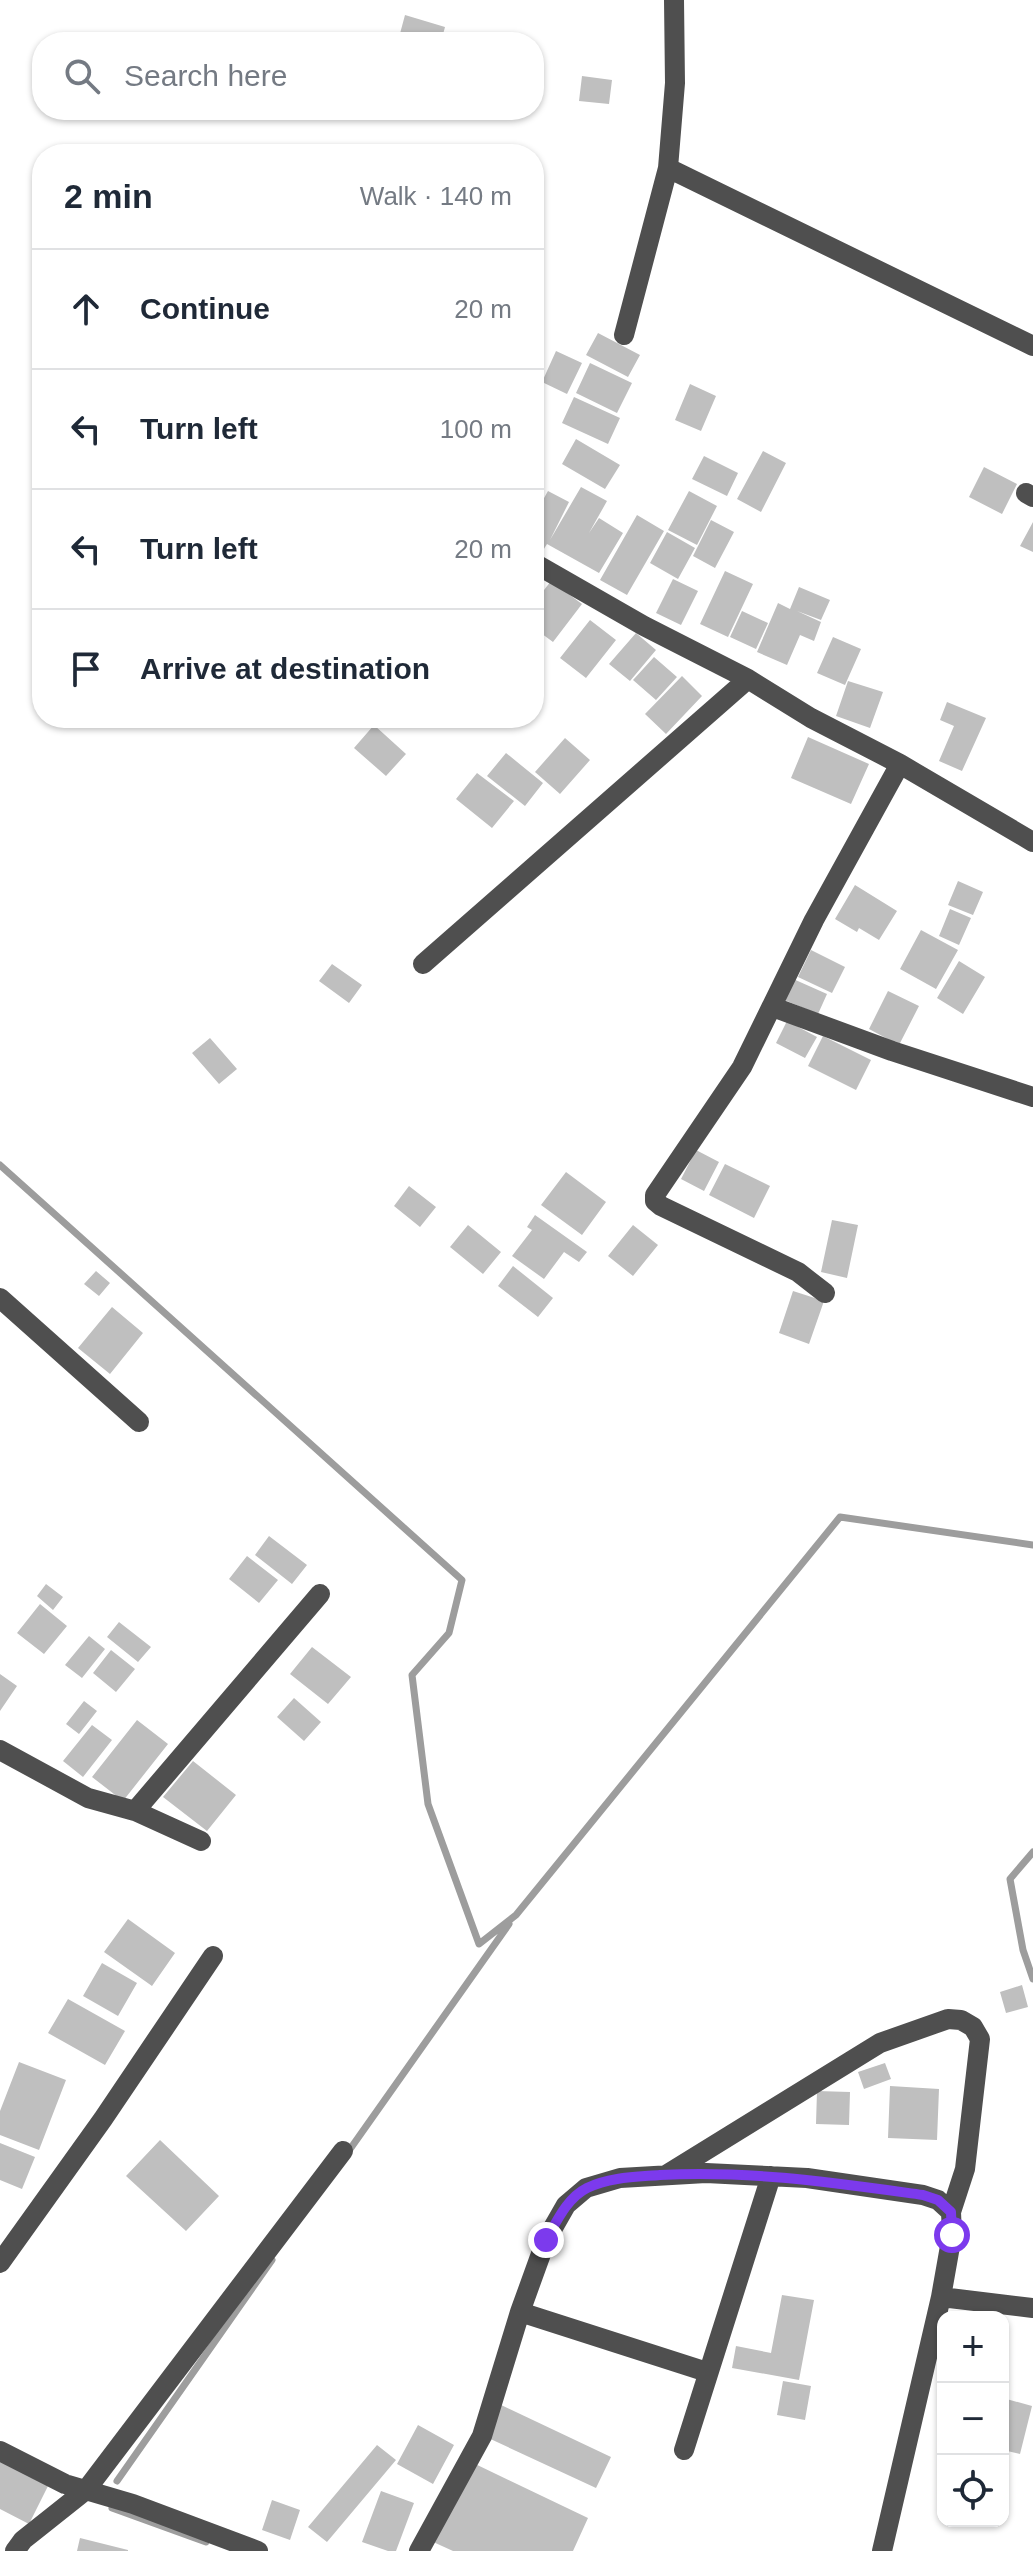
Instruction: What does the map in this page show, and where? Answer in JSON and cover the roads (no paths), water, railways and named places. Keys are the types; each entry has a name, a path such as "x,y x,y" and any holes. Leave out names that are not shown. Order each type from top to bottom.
{"street":[{"path":"624,335 668,168 675,83 674,0"},
{"path":"668,168 1033,346"},
{"path":"544,569 644,626 748,679 811,718 900,764 1033,842"},
{"path":"423,964 748,679"},
{"path":"825,1293 798,1272 655,1201 655,1195 742,1067 814,920 900,764"},
{"path":"773,1007 892,1051 1033,1097"},
{"path":"0,1298 139,1422"},
{"path":"135,1811 320,1594"},
{"path":"0,1750 88,1798 135,1811 201,1841"},
{"path":"0,2263 103,2119 213,1956"},
{"path":"666,2175 880,2043 948,2019 961,2020 973,2027 980,2039 965,2169 951,2212 952,2235 941,2297 882,2551"},
{"path":"15,2551 23,2540 86,2490 343,2151"},
{"path":"419,2551 482,2436 546,2240 566,2205 586,2188 620,2178 706,2173 807,2178 923,2195 938,2200 951,2212"},
{"path":"684,2450 771,2176"},
{"path":"941,2297 1033,2308"},
{"path":"520,2312 707,2372"},
{"path":"0,2451 65,2484 133,2504 258,2551"}],"waterway":[{"path":"0,1165 462,1580 449,1633 412,1675 428,1804 479,1944 516,1915 840,1517 1033,1545"},
{"path":"1033,1852 1010,1879 1023,1950 1033,1979"},
{"path":"348,2152 509,1924"},
{"path":"117,2481 272,2260"},
{"path":"112,2508 206,2542"}]}
